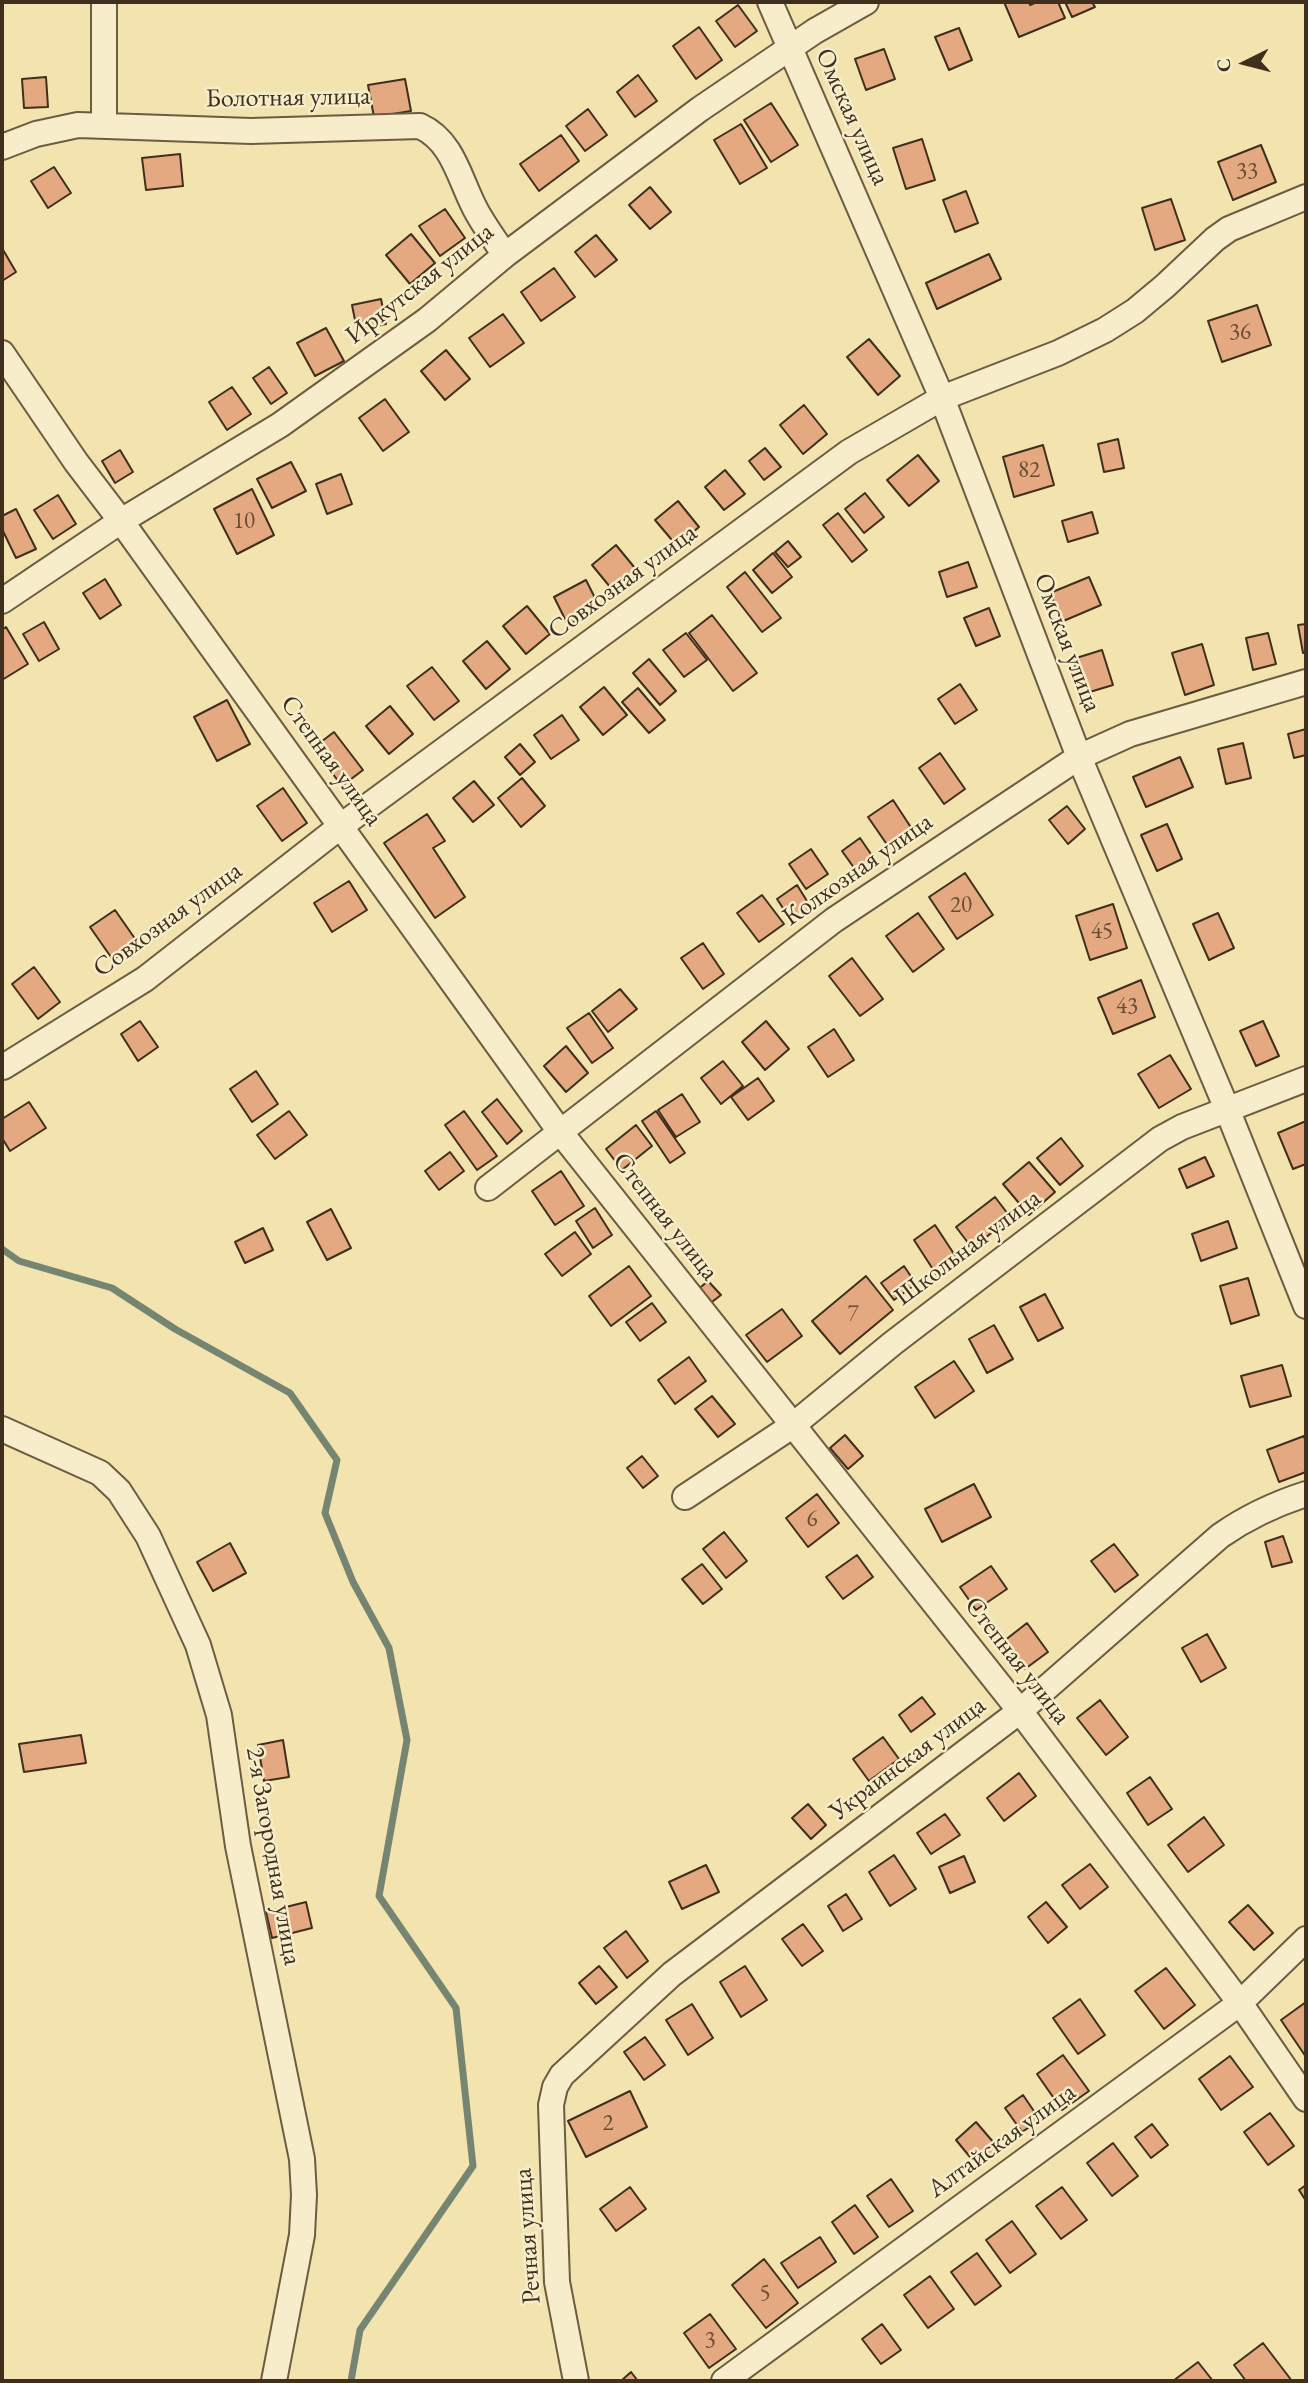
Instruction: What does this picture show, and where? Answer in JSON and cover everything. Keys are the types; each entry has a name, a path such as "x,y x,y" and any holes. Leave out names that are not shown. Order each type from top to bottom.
{"street":[{"path":"103,2 104,125"},
{"name":"Омская улица","path":"770,2 942,398 1079,757 1227,1109 1306,1306"},
{"name":"Иркутская улица","path":"2,601 121,521 280,425 427,320 505,255 700,109 815,31 866,2"},
{"name":"Болотная улица","path":"2,147 59,128 78,125 251,131 420,126 443,142 479,216 505,255"},
{"name":"Совхозная улица","path":"3,1067 145,979 341,826 849,452 942,398 1058,354 1105,330 1135,311 1228,229 1306,197"},
{"name":"Степная улица","path":"2,353 76,462 561,1133 1020,1711 1240,2003 1306,2099"},
{"name":"Колхозная улица","path":"488,1188 834,920 1079,757 1130,734 1306,682"},
{"name":"Школьная улица","path":"685,1497 792,1426 893,1343 1136,1156 1182,1127 1306,1079"},
{"name":"2-я Загородная улица","path":"2,1429 100,1473 119,1491 148,1536 198,1645 210,1682 219,1715 238,1846 302,2159 302,2235 274,2381"},
{"name":"Украинская улица","path":"555,2087 562,2075 672,1975 1020,1711 1220,1536 1244,1519 1280,1502 1306,1494"},
{"name":"Алтайская улица","path":"724,2381 1240,2003 1306,1939"},
{"name":"Речная улица","path":"555,2087 551,2105 557,2282 576,2381"}],"building":[{"path":"1004,2 1029,2 1030,5 1037,2 1058,2 1065,18 1019,37"},
{"path":"1065,2 1092,2 1095,7 1072,17"},
{"path":"738,5 757,31 735,47 716,21"},
{"path":"699,27 722,60 696,79 673,46"},
{"path":"959,28 972,60 949,70 935,37"},
{"path":"884,49 895,79 866,90 855,59"},
{"path":"638,75 657,101 635,117 617,92"},
{"path":"46,77 48,107 24,108 22,79"},
{"path":"405,79 411,111 374,117 368,85"},
{"path":"771,103 798,145 771,162 744,120"},
{"path":"588,109 607,135 585,151 566,126"},
{"path":"741,124 767,168 740,184 714,140"},
{"path":"561,135 579,161 539,191 520,164"},
{"path":"922,139 935,180 906,189 893,148"},
{"path":"1261,145 1276,182 1233,200 1218,162"},
{"path":"180,154 183,186 146,190 142,158"},
{"path":"54,167 71,193 48,208 31,181"},
{"path":"650,187 671,212 650,229 629,205"},
{"path":"966,191 978,223 955,232 943,200"},
{"path":"1171,199 1185,240 1155,250 1142,208"},
{"path":"445,209 465,238 440,256 419,226"},
{"path":"411,234 435,263 410,284 386,255"},
{"path":"596,235 617,260 595,277 575,252"},
{"path":"2,248 16,272 2,281"},
{"path":"989,254 1001,279 937,309 926,283"},
{"path":"554,268 575,297 541,321 521,292"},
{"path":"381,299 386,324 357,330 352,305"},
{"path":"1257,305 1271,345 1222,362 1208,321"},
{"path":"503,314 524,343 490,367 469,338"},
{"path":"326,328 344,361 315,376 297,343"},
{"path":"869,339 900,376 878,395 847,357"},
{"path":"446,350 470,379 445,400 421,371"},
{"path":"269,367 287,393 271,404 253,378"},
{"path":"232,387 251,414 227,430 209,402"},
{"path":"385,399 409,432 383,451 359,418"},
{"path":"804,405 827,434 803,454 780,425"},
{"path":"1118,439 1124,468 1104,472 1098,444"},
{"path":"1043,445 1054,485 1014,497 1003,457"},
{"path":"765,448 781,467 764,480 749,461"},
{"path":"120,450 133,472 115,483 102,461"},
{"path":"918,455 939,481 909,506 887,480"},
{"path":"291,462 306,491 272,508 257,479"},
{"path":"725,470 745,494 724,510 705,487"},
{"path":"341,474 352,504 327,514 316,484"},
{"path":"252,489 274,535 237,554 214,509"},
{"path":"865,493 884,517 864,533 845,509"},
{"path":"58,495 76,524 53,539 34,510"},
{"path":"678,501 699,527 677,546 655,520"},
{"path":"16,509 36,549 16,558 2,529 2,516"},
{"path":"1092,512 1098,533 1068,542 1062,521"},
{"path":"838,513 867,550 852,562 823,525"},
{"path":"788,541 801,557 788,567 775,552"},
{"path":"616,545 639,573 615,593 592,565"},
{"path":"773,553 792,577 772,593 753,570"},
{"path":"968,562 977,587 947,597 939,572"},
{"path":"745,572 781,618 762,632 727,587"},
{"path":"1089,577 1101,605 1061,622 1050,593"},
{"path":"105,579 121,605 100,619 83,593"},
{"path":"586,580 600,608 568,625 554,597"},
{"path":"527,606 550,634 526,654 503,626"},
{"path":"989,608 1000,636 976,646 964,618"},
{"path":"712,615 757,673 733,691 689,633"},
{"path":"44,622 59,649 39,661 23,634"},
{"path":"1306,624 1306,653 1303,653 1298,625"},
{"path":"6,627 28,664 2,680 2,630"},
{"path":"686,633 707,660 684,677 663,650"},
{"path":"1268,633 1276,664 1253,670 1246,638"},
{"path":"487,641 510,669 486,689 463,661"},
{"path":"1202,644 1214,685 1185,695 1172,653"},
{"path":"1102,650 1113,685 1083,694 1073,659"},
{"path":"649,659 676,691 660,705 633,673"},
{"path":"432,667 459,701 434,720 407,686"},
{"path":"960,684 977,710 955,724 938,699"},
{"path":"604,687 627,715 603,735 580,707"},
{"path":"638,688 665,720 649,733 622,702"},
{"path":"227,700 250,744 217,761 194,717"},
{"path":"390,706 413,734 389,754 366,726"},
{"path":"562,715 579,740 551,759 534,735"},
{"path":"1306,729 1306,755 1294,758 1288,734"},
{"path":"334,732 363,770 342,786 313,748"},
{"path":"1243,743 1251,778 1226,784 1218,749"},
{"path":"520,744 535,762 520,775 505,757"},
{"path":"940,753 965,789 944,804 919,768"},
{"path":"1180,757 1193,787 1146,807 1133,777"},
{"path":"522,778 545,806 521,827 498,798"},
{"path":"474,781 494,805 473,822 453,798"},
{"path":"283,788 307,823 282,841 257,806"},
{"path":"893,800 912,829 888,846 868,817"},
{"path":"1067,806 1085,829 1068,844 1049,820"},
{"path":"427,814 445,841 433,848 465,897 435,918 384,843"},
{"path":"1167,824 1182,859 1157,871 1141,835"},
{"path":"860,838 875,860 857,872 842,851"},
{"path":"811,849 828,874 806,889 789,864"},
{"path":"965,873 993,915 957,939 929,897"},
{"path":"349,881 367,910 332,932 314,903"},
{"path":"797,885 812,909 792,922 777,899"},
{"path":"762,895 784,924 759,942 737,913"},
{"path":"1113,904 1127,948 1090,960 1076,916"},
{"path":"115,910 138,943 113,960 90,927"},
{"path":"918,913 944,949 913,972 886,936"},
{"path":"1218,913 1234,948 1209,960 1193,924"},
{"path":"703,943 724,974 703,989 681,958"},
{"path":"852,958 883,999 860,1016 829,976"},
{"path":"34,967 60,1002 38,1019 12,984"},
{"path":"1141,980 1155,1017 1113,1034 1098,998"},
{"path":"620,989 637,1009 608,1032 592,1011"},
{"path":"589,1013 613,1048 592,1063 567,1028"},
{"path":"140,1021 158,1047 138,1061 121,1034"},
{"path":"766,1021 789,1049 765,1070 742,1042"},
{"path":"1263,1021 1279,1056 1256,1066 1240,1031"},
{"path":"834,1029 854,1060 828,1077 808,1047"},
{"path":"566,1046 588,1073 566,1092 544,1066"},
{"path":"1170,1055 1191,1089 1159,1108 1138,1074"},
{"path":"723,1061 743,1086 721,1104 701,1078"},
{"path":"256,1071 278,1104 252,1122 230,1089"},
{"path":"758,1078 774,1101 748,1120 731,1097"},
{"path":"682,1094 700,1122 676,1137 658,1110"},
{"path":"497,1099 522,1131 507,1144 482,1112"},
{"path":"29,1102 46,1128 10,1151 2,1138 2,1119"},
{"path":"289,1111 307,1135 275,1159 257,1135"},
{"path":"464,1111 497,1156 477,1170 445,1125"},
{"path":"656,1111 685,1153 670,1163 642,1121"},
{"path":"1306,1121 1306,1164 1293,1169 1278,1133"},
{"path":"636,1125 652,1146 622,1170 606,1149"},
{"path":"1061,1138 1083,1166 1060,1185 1037,1158"},
{"path":"450,1152 464,1171 439,1190 425,1171"},
{"path":"1205,1157 1214,1176 1187,1188 1179,1169"},
{"path":"1029,1162 1055,1192 1029,1215 1003,1184"},
{"path":"561,1171 584,1206 555,1225 532,1191"},
{"path":"995,1197 1011,1218 972,1248 956,1227"},
{"path":"595,1208 612,1235 593,1248 576,1221"},
{"path":"331,1209 351,1248 327,1260 307,1222"},
{"path":"1228,1221 1237,1248 1201,1261 1192,1234"},
{"path":"935,1225 958,1260 936,1274 914,1240"},
{"path":"263,1228 273,1250 245,1263 235,1242"},
{"path":"575,1232 591,1254 562,1276 545,1254"},
{"path":"629,1266 651,1296 611,1326 589,1296"},
{"path":"904,1266 916,1284 894,1300 881,1283"},
{"path":"866,1276 893,1310 840,1354 812,1321"},
{"path":"1248,1278 1259,1315 1231,1324 1220,1286"},
{"path":"708,1281 721,1295 708,1305 696,1291"},
{"path":"1045,1294 1063,1328 1038,1341 1020,1307"},
{"path":"652,1303 666,1322 640,1341 626,1322"},
{"path":"782,1309 802,1336 767,1362 746,1335"},
{"path":"994,1325 1013,1359 987,1373 969,1339"},
{"path":"689,1357 706,1381 675,1404 658,1380"},
{"path":"954,1361 974,1391 935,1418 915,1387"},
{"path":"1282,1365 1291,1396 1250,1407 1241,1376"},
{"path":"712,1396 735,1424 718,1437 695,1409"},
{"path":"845,1435 863,1456 848,1469 830,1448"},
{"path":"1304,1436 1306,1472 1279,1482 1267,1450"},
{"path":"642,1456 658,1476 643,1488 627,1468"},
{"path":"974,1484 991,1517 942,1542 925,1509"},
{"path":"817,1494 839,1523 808,1547 786,1518"},
{"path":"724,1532 747,1561 726,1578 703,1549"},
{"path":"1283,1536 1292,1562 1272,1567 1265,1542"},
{"path":"230,1543 246,1573 213,1591 197,1562"},
{"path":"1114,1544 1138,1575 1115,1592 1091,1561"},
{"path":"857,1555 873,1577 843,1599 826,1577"},
{"path":"702,1564 722,1589 703,1604 682,1579"},
{"path":"991,1566 1007,1589 976,1610 960,1587"},
{"path":"1027,1623 1048,1652 1025,1669 1004,1641"},
{"path":"1207,1634 1226,1668 1201,1682 1182,1648"},
{"path":"922,1697 935,1714 911,1732 899,1715"},
{"path":"1100,1700 1128,1737 1106,1755 1077,1718"},
{"path":"81,1735 86,1763 24,1772 19,1744"},
{"path":"883,1737 899,1759 869,1781 853,1759"},
{"path":"283,1740 289,1777 264,1781 258,1745"},
{"path":"1019,1773 1036,1796 1004,1821 987,1798"},
{"path":"1150,1777 1172,1809 1148,1825 1127,1793"},
{"path":"808,1804 826,1825 811,1839 792,1818"},
{"path":"945,1814 960,1835 931,1854 917,1833"},
{"path":"1204,1817 1224,1845 1188,1872 1168,1845"},
{"path":"894,1855 916,1889 890,1906 869,1872"},
{"path":"964,1856 975,1882 950,1893 939,1867"},
{"path":"1090,1864 1108,1887 1080,1909 1062,1885"},
{"path":"706,1865 719,1892 682,1909 669,1882"},
{"path":"846,1894 862,1919 843,1931 828,1906"},
{"path":"306,1902 312,1928 272,1938 266,1912"},
{"path":"1046,1902 1067,1927 1048,1943 1028,1917"},
{"path":"1248,1905 1273,1933 1254,1950 1229,1922"},
{"path":"803,1924 823,1951 802,1966 782,1939"},
{"path":"626,1931 648,1961 627,1978 604,1948"},
{"path":"599,1966 617,1987 596,2004 579,1983"},
{"path":"745,1966 767,2000 741,2017 720,1982"},
{"path":"1166,1968 1195,2005 1164,2029 1135,1991"},
{"path":"1080,1999 1105,2035 1078,2054 1053,2018"},
{"path":"1306,2002 1306,2057 1281,2020"},
{"path":"692,2004 713,2038 688,2055 666,2020"},
{"path":"645,2037 665,2065 644,2080 624,2052"},
{"path":"1063,2055 1089,2091 1062,2110 1037,2074"},
{"path":"1230,2056 1253,2087 1221,2110 1199,2079"},
{"path":"630,2091 647,2127 586,2157 568,2121"},
{"path":"1023,2095 1040,2120 1022,2132 1005,2108"},
{"path":"1270,2113 1294,2146 1268,2165 1244,2132"},
{"path":"976,2122 1000,2150 979,2168 956,2140"},
{"path":"1152,2124 1168,2145 1151,2158 1135,2137"},
{"path":"1113,2143 1138,2176 1112,2196 1087,2163"},
{"path":"891,2179 913,2211 889,2227 867,2196"},
{"path":"1306,2185 1306,2201 1299,2190"},
{"path":"630,2187 646,2209 616,2231 600,2209"},
{"path":"1062,2187 1087,2220 1061,2239 1036,2206"},
{"path":"855,2205 878,2237 854,2254 832,2222"},
{"path":"1012,2221 1036,2254 1010,2273 986,2240"},
{"path":"820,2237 836,2262 798,2288 781,2263"},
{"path":"977,2253 1001,2286 975,2305 951,2272"},
{"path":"764,2259 798,2303 766,2328 732,2285"},
{"path":"930,2276 954,2309 928,2328 904,2295"},
{"path":"710,2314 736,2349 709,2368 684,2333"},
{"path":"882,2324 901,2350 881,2364 862,2339"},
{"path":"1263,2343 1292,2381 1246,2381 1234,2365"},
{"path":"1198,2362 1213,2381 1173,2381"},
{"path":"631,2372 638,2381 621,2381"}],"waterway":[{"path":"2,1249 19,1261 112,1288 175,1329 290,1393 337,1460 325,1513 353,1582 389,1648 407,1740 379,1896 456,2008 473,2166 360,2330 351,2381"}]}
